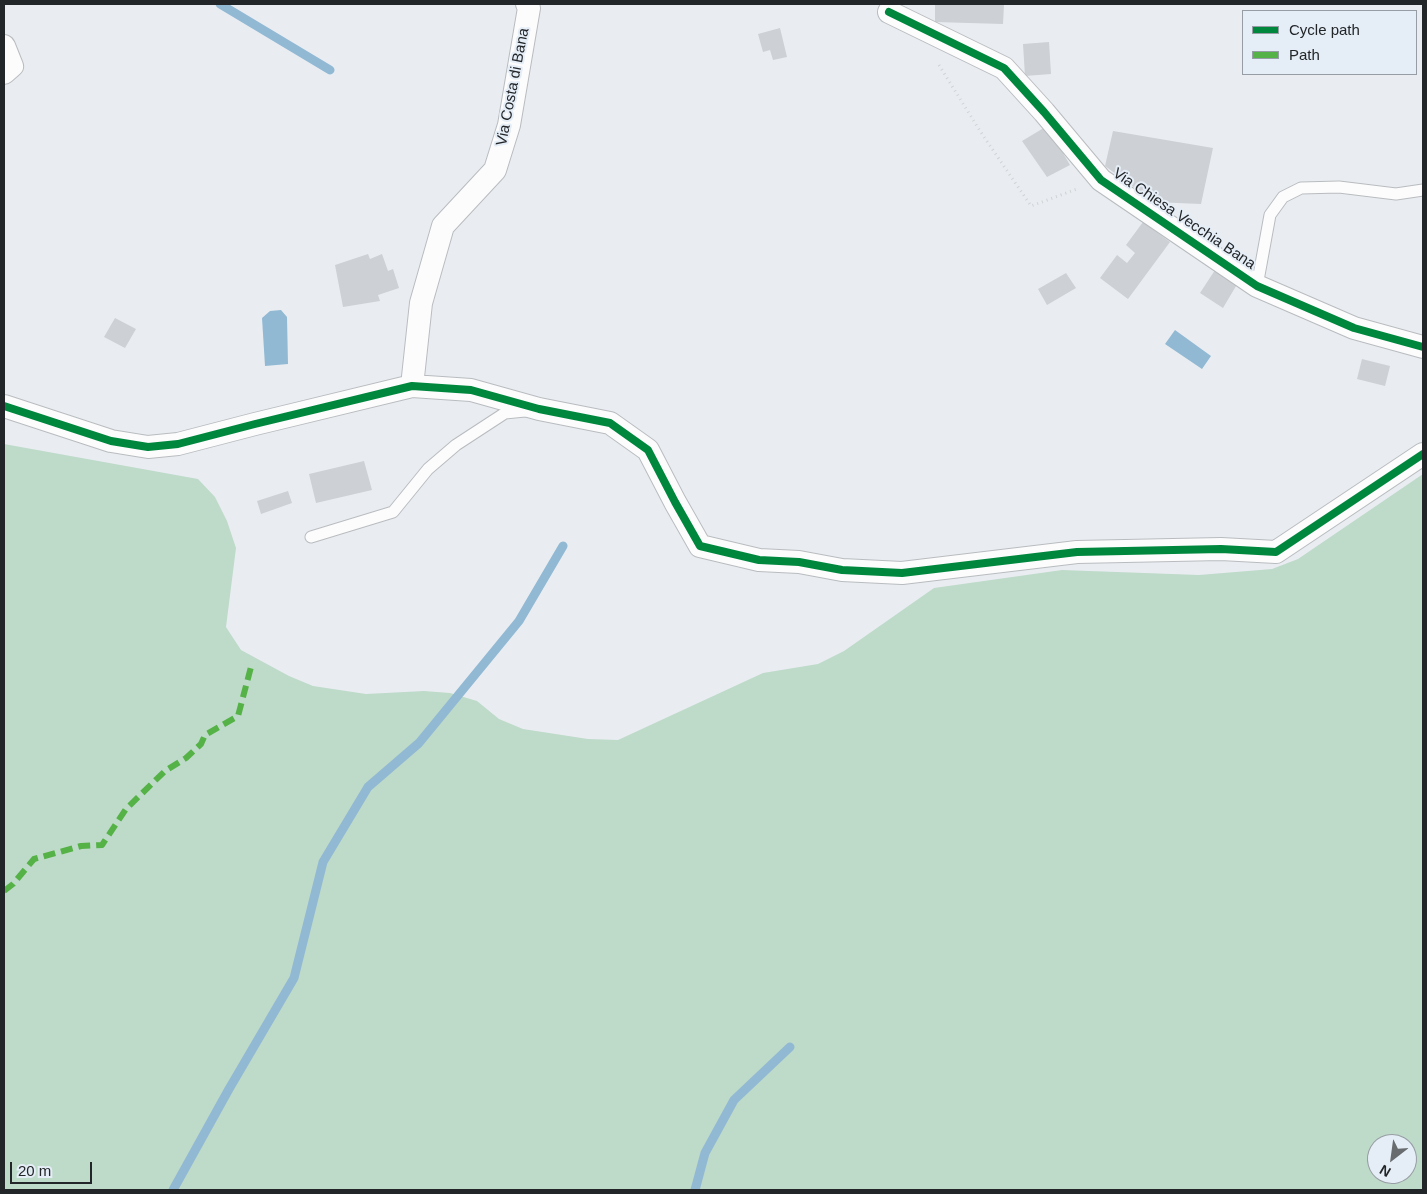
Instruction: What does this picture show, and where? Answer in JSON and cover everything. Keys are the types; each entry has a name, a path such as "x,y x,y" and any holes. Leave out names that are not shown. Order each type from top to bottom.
{"street":[{"name":"Via Costa di Bana","path":"412,386 421,304 443,226 495,170 509,125 529,8 527,4"},
{"name":"Via Chiesa Vecchia Bana","path":"889,12 1004,68 1102,180 1257,286 1354,328 1423,347"},
{"path":"4,46 12,66 4,73"},
{"path":"4,406 111,441 148,446 178,444 412,386 471,390 539,408 610,423 648,450 700,546 759,560 799,562 842,570 902,574 1077,552 1221,549 1276,552 1423,454"}],"lane":[{"path":"1257,286 1270,215 1283,197 1301,188 1339,187 1396,194 1423,190"},
{"path":"311,537 393,512 428,469 456,445 506,414 539,408"}],"green space":[{"path":"4,444 198,479 215,497 227,521 236,548 226,627 241,650 289,676 313,686 366,694 424,691 450,693 477,701 499,719 523,729 588,739 618,740 763,673 818,664 844,651 934,588 1062,570 1199,575 1272,569 1298,559 1423,474 1423,1190 4,1190"}],"water":[{"path":"281,310 287,317 288,364 265,366 262,318 270,311"},
{"path":"1175,330 1211,356 1202,369 1165,344"}],"building":[{"path":"935,4 1004,4 1003,24 935,22"},
{"path":"780,28 787,57 773,60 770,50 763,52 758,34"},
{"path":"1049,42 1051,74 1025,76 1023,44"},
{"path":"1047,126 1070,165 1047,177 1022,141"},
{"path":"1113,131 1213,148 1201,204 1154,202 1105,166"},
{"path":"1143,222 1170,242 1128,299 1100,278 1117,255 1127,263 1135,253 1126,245"},
{"path":"368,254 370,259 382,254 388,271 393,269 399,288 378,295 380,301 343,307 335,265"},
{"path":"1215,270 1239,281 1223,308 1200,293"},
{"path":"1066,273 1076,288 1047,305 1038,289"},
{"path":"115,318 136,329 125,348 104,337"},
{"path":"1362,359 1390,366 1385,386 1357,379"},
{"path":"364,461 372,490 316,503 309,474"},
{"path":"288,491 292,503 261,514 257,501"}],"waterway":[{"path":"220,4 330,70"},
{"path":"173,1190 294,978 323,862 368,787 419,743 519,621 563,546"},
{"path":"695,1190 705,1153 734,1100 790,1047"}],"marked path":[{"path":"4,891 13,884 34,859 81,846 102,845 126,809 165,771 186,758 201,744 205,735 238,716 251,667"}],"cycle path":[{"path":"889,12 1004,68 1101,180 1257,286 1354,328 1423,347"},
{"path":"4,406 111,441 148,447 178,444 412,386 471,390 539,409 610,423 648,450 700,546 759,560 799,562 842,570 902,573 1077,552 1221,549 1276,552 1423,454"}]}
